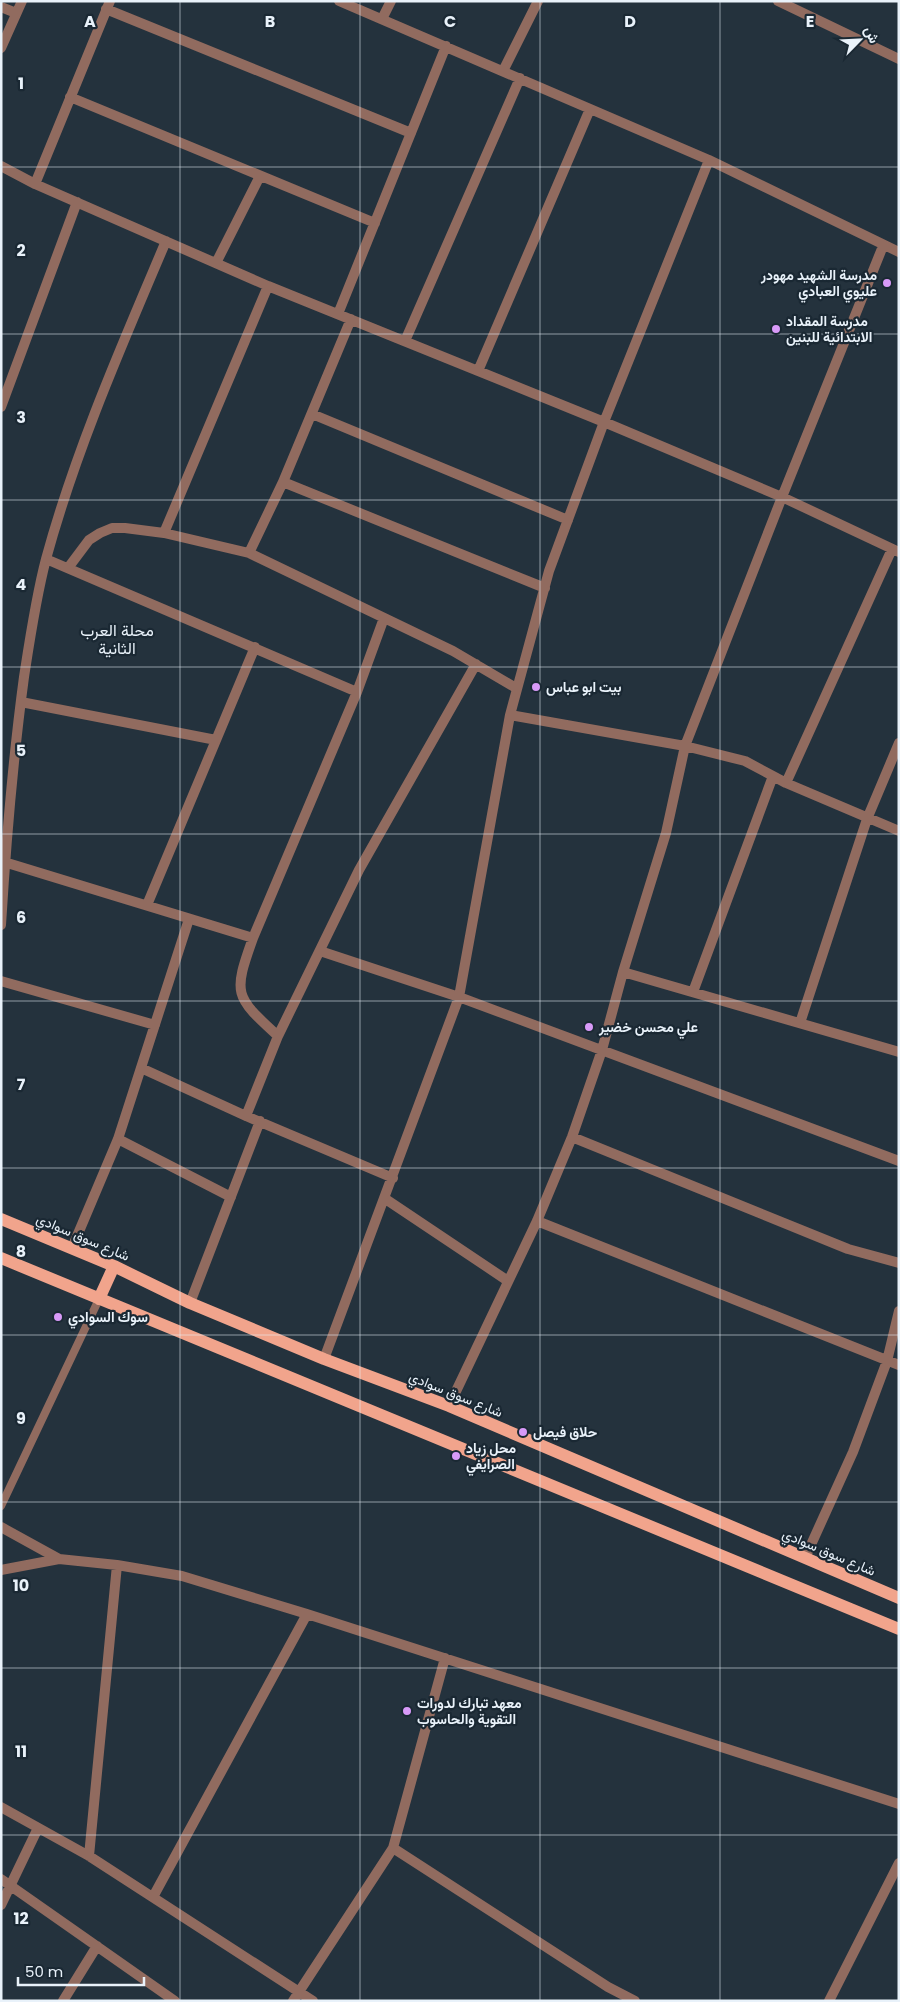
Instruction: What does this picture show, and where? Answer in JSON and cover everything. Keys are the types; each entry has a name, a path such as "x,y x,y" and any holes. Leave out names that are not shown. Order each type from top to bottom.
{"main road":[{"name":"شارع سوق سوادي","path":"1,1219 114,1266 190,1303 324,1359 449,1406 899,1598"},
{"path":"1,1258 899,1629"},
{"path":"99,1299 114,1266"}],"street":[{"path":"1,48 22,1"},
{"path":"339,1 709,160 883,246 899,252"},
{"path":"382,19 391,1"},
{"path":"504,71 538,1"},
{"path":"778,1 899,59"},
{"path":"35,184 108,5 411,133"},
{"path":"1,7 16,13"},
{"path":"338,314 446,46"},
{"path":"405,341 520,78"},
{"path":"70,97 375,223"},
{"path":"478,371 590,109"},
{"path":"324,1359 459,997 510,715 549,571 604,422 709,160"},
{"path":"3,170 268,286 604,422 782,497 895,551 786,783"},
{"path":"216,263 260,176"},
{"path":"1,407 77,202"},
{"path":"1,925 3,862 21,702 31,629 46,559 81,449 166,241"},
{"path":"449,1406 537,1221 572,1137 602,1050 623,972 666,833 685,746 883,246"},
{"path":"164,533 268,286"},
{"path":"249,553 283,482 351,319"},
{"path":"312,414 568,520"},
{"path":"283,482 545,588"},
{"path":"68,568 89,540 100,532 112,528 164,533 249,553 453,651 516,688"},
{"path":"46,559 357,692"},
{"path":"278,1036 247,1007 241,995 239,982 253,938 357,692 384,618"},
{"path":"147,905 255,647"},
{"path":"246,1116 278,1036 359,870 476,664"},
{"path":"21,702 216,740"},
{"path":"510,715 685,746 745,761 786,783 899,831"},
{"path":"800,1023 867,819 899,744"},
{"path":"693,992 773,776"},
{"path":"3,862 253,938"},
{"path":"72,1248 118,1139 189,919"},
{"path":"320,951 459,997 899,1161"},
{"path":"623,972 899,1052"},
{"path":"1,981 155,1025"},
{"path":"141,1068 246,1116 392,1178"},
{"path":"190,1303 260,1121"},
{"path":"572,1137 848,1249 899,1263"},
{"path":"118,1139 231,1197"},
{"path":"384,1198 508,1281"},
{"path":"537,1221 899,1365"},
{"path":"805,1558 854,1452 887,1361 899,1311"},
{"path":"1,1527 59,1559"},
{"path":"1,1570 59,1559 117,1564 182,1576 307,1614 899,1804"},
{"path":"89,1856 117,1564"},
{"path":"152,1897 307,1614"},
{"path":"293,2001 393,1848 445,1658"},
{"path":"1,1807 89,1856 314,2001"},
{"path":"1,1905 38,1828"},
{"path":"393,1848 608,1986 635,2001"},
{"path":"829,2001 899,1863"},
{"path":"1,1879 175,2001"},
{"path":"63,2001 97,1946"}],"lane":[{"path":"1,1506 99,1299"}],"place":[{"name":"مدرسة الشهيد مهودر عليوي العبادي","path":"887,283"},
{"name":"مدرسة المقداد الابتدائية للبنين","path":"776,329"},
{"name":"بيت ابو عباس","path":"536,687"},
{"name":"علي محسن خضير","path":"589,1027"},
{"name":"سوك السوادي","path":"58,1317"},
{"name":"حلاق فيصل","path":"523,1432"},
{"name":"محل زياد الصرايفي","path":"456,1456"},
{"name":"معهد تبارك لدورات التقوية والحاسوب","path":"407,1711"}],"district":[{"name":"محلة العرب الثانية","path":"117,639"}]}
